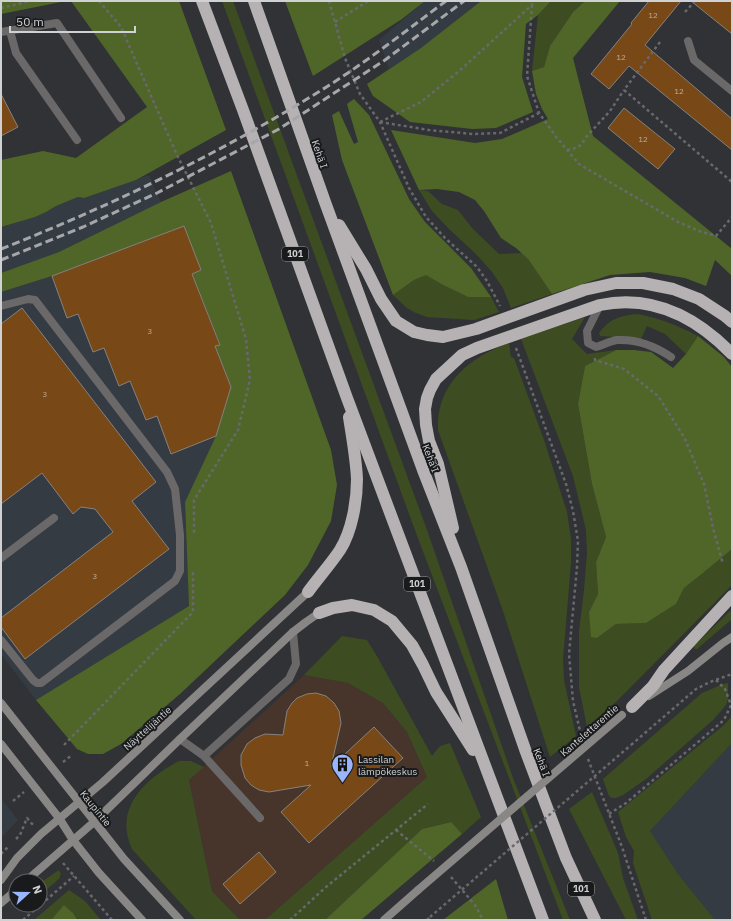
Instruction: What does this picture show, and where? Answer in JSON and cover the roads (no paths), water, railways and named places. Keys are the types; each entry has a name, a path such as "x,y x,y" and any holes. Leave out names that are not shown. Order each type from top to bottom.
{"highway":[{"name":"101","path":"202,1 246,117 347,398 543,920"},
{"name":"Kehä I","path":"254,1 325,202 423,470 461,567 526,752 566,858 595,920"},
{"path":"325,202 366,269 381,299 396,320 414,332 427,336 443,336 462,333 584,290 616,283 643,283 673,289 699,299 732,322"},
{"path":"461,567 438,464 429,440 425,409 430,390 436,379 462,355 493,342 600,305 616,301 642,302 665,308 686,318 718,339 732,354"},
{"path":"308,592 340,550 348,532 355,500 357,479 347,398"},
{"path":"632,707 653,686 664,670 732,596"},
{"path":"319,613 333,608 352,605 374,610 392,621 412,645 424,665 436,692 486,770"}],"main road":[{"name":"Näyttelijäntie","path":"1,880 17,858 41,834 114,772 308,592"},
{"path":"35,873 94,822 293,632 319,613"},
{"name":"Kantelettarentie","path":"723,643 732,631"},
{"name":"Kantelettarentie","path":"384,920 622,715 688,671 732,637"},
{"name":"Kaupintie","path":"1,703 124,859 180,920"},
{"path":"1,744 99,872 142,920"}],"street":[{"path":"1,32 57,23 121,118"},
{"path":"10,31 16,53 77,140"},
{"path":"688,41 694,60 732,91"},
{"path":"1,306 28,299 35,300 167,472 175,489 180,535 180,571 175,581 41,683 36,683 33,680 1,640"},
{"path":"600,305 587,331 588,343 596,347 616,340 632,341 656,347 671,357"},
{"path":"1,558 54,518"},
{"path":"204,756 289,679 296,664 293,632"},
{"path":"180,739 204,756 260,818"}],"railway":[{"path":"1,249 44,232 127,195 249,133 343,76 388,45 446,1"},
{"path":"1,260 83,227 157,193 279,129 385,60 464,1"}],"place":[{"name":"Lassilan lämpökeskus","path":"342,784"}]}
